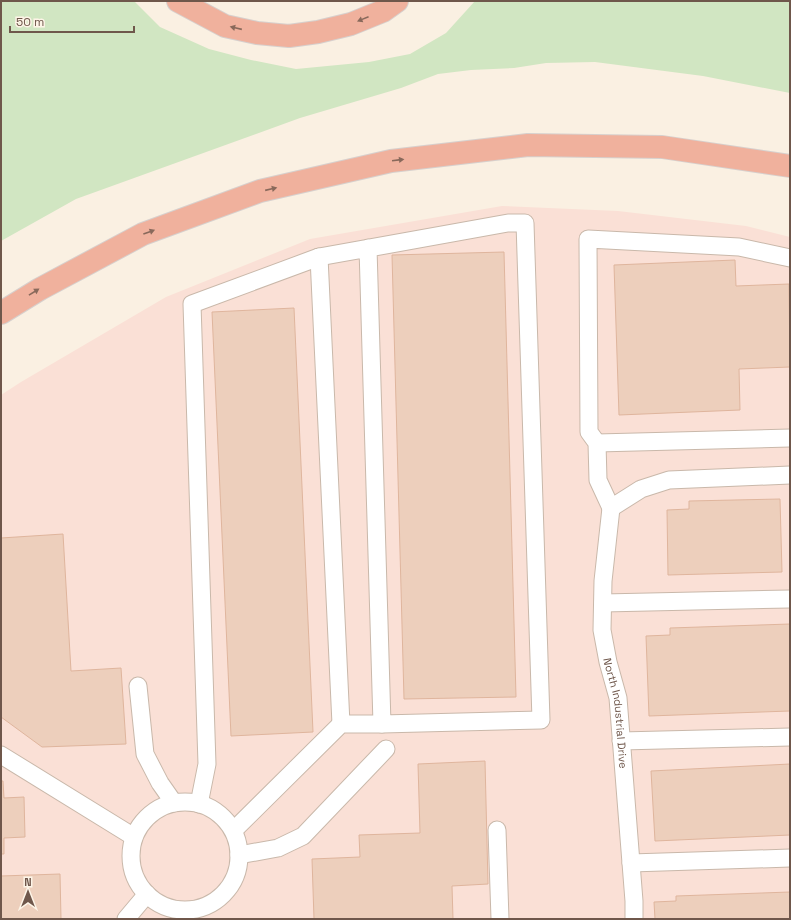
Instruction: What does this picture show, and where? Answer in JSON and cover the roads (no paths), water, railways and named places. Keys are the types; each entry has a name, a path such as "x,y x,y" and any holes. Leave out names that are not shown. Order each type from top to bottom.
{"highway":[{"path":"178,1 225,26 257,33 289,36 318,32 351,24 383,11 397,1"},
{"path":"1,313 40,289 143,234 260,191 391,160 536,145 662,147 790,166"}],"street":[{"path":"199,804 207,764 192,304 319,257 508,223 525,223 541,720 341,724 234,830"},
{"path":"790,258 739,247 588,239 589,432 597,443 598,480 611,508 641,489 670,480 790,475"},
{"path":"368,248 382,724"},
{"path":"319,257 341,724"},
{"path":"597,443 790,438"},
{"name":"North Industrial Drive","path":"611,508 603,580 602,630 608,662 618,698 634,901 634,919"},
{"path":"602,603 790,599"},
{"path":"138,686 145,754 160,783 174,803"},
{"path":"621,741 790,737"},
{"path":"240,855 278,848 303,836 386,749"},
{"path":"1,755 134,837"},
{"path":"186,802 199,804 214,810 234,830 240,855 236,873 227,890 197,914 178,910 162,904 147,894 138,882 132,867 131,852 134,837 143,821 157,809 174,803 186,802"},
{"path":"497,830 500,919"},
{"path":"631,863 790,858"},
{"path":"126,919 147,894"}]}
